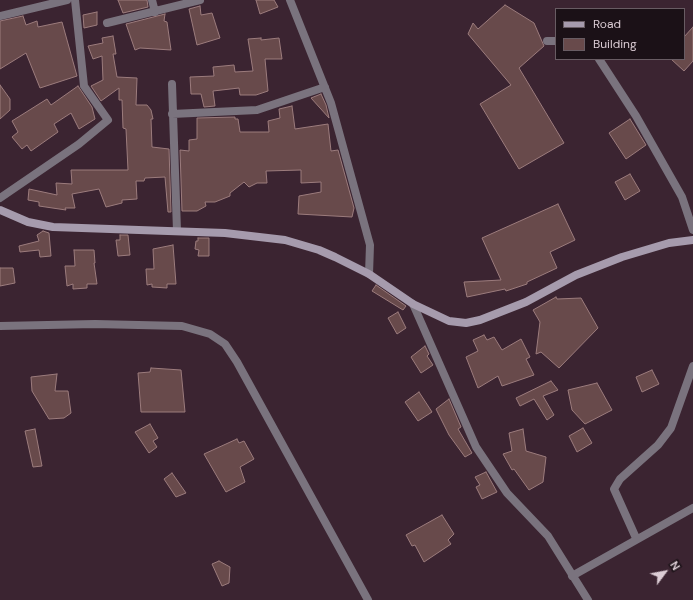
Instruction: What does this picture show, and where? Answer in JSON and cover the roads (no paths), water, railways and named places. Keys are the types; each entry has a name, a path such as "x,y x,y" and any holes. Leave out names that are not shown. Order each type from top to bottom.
{"street":[{"path":"0,16 68,0"},
{"path":"0,198 78,144 108,120 84,86 75,0"},
{"path":"152,0 155,12"},
{"path":"108,23 200,0"},
{"path":"290,0 331,103 370,245 369,274"},
{"path":"600,60 636,116 682,197 693,230"},
{"path":"172,84 177,231"},
{"path":"172,114 257,110 325,87"},
{"path":"0,210 28,222 53,227 225,233 285,240 319,250 369,274 413,304 449,321 466,323 480,320 526,302 576,275 615,260 669,243 693,240"},
{"path":"413,304 476,447 507,493 548,536 588,600"},
{"path":"0,326 95,324 182,326 210,334 225,344 237,362 368,600"},
{"path":"636,538 614,489 620,479 658,445 671,428 693,366"},
{"path":"572,576 636,538 685,514 693,508"}]}
